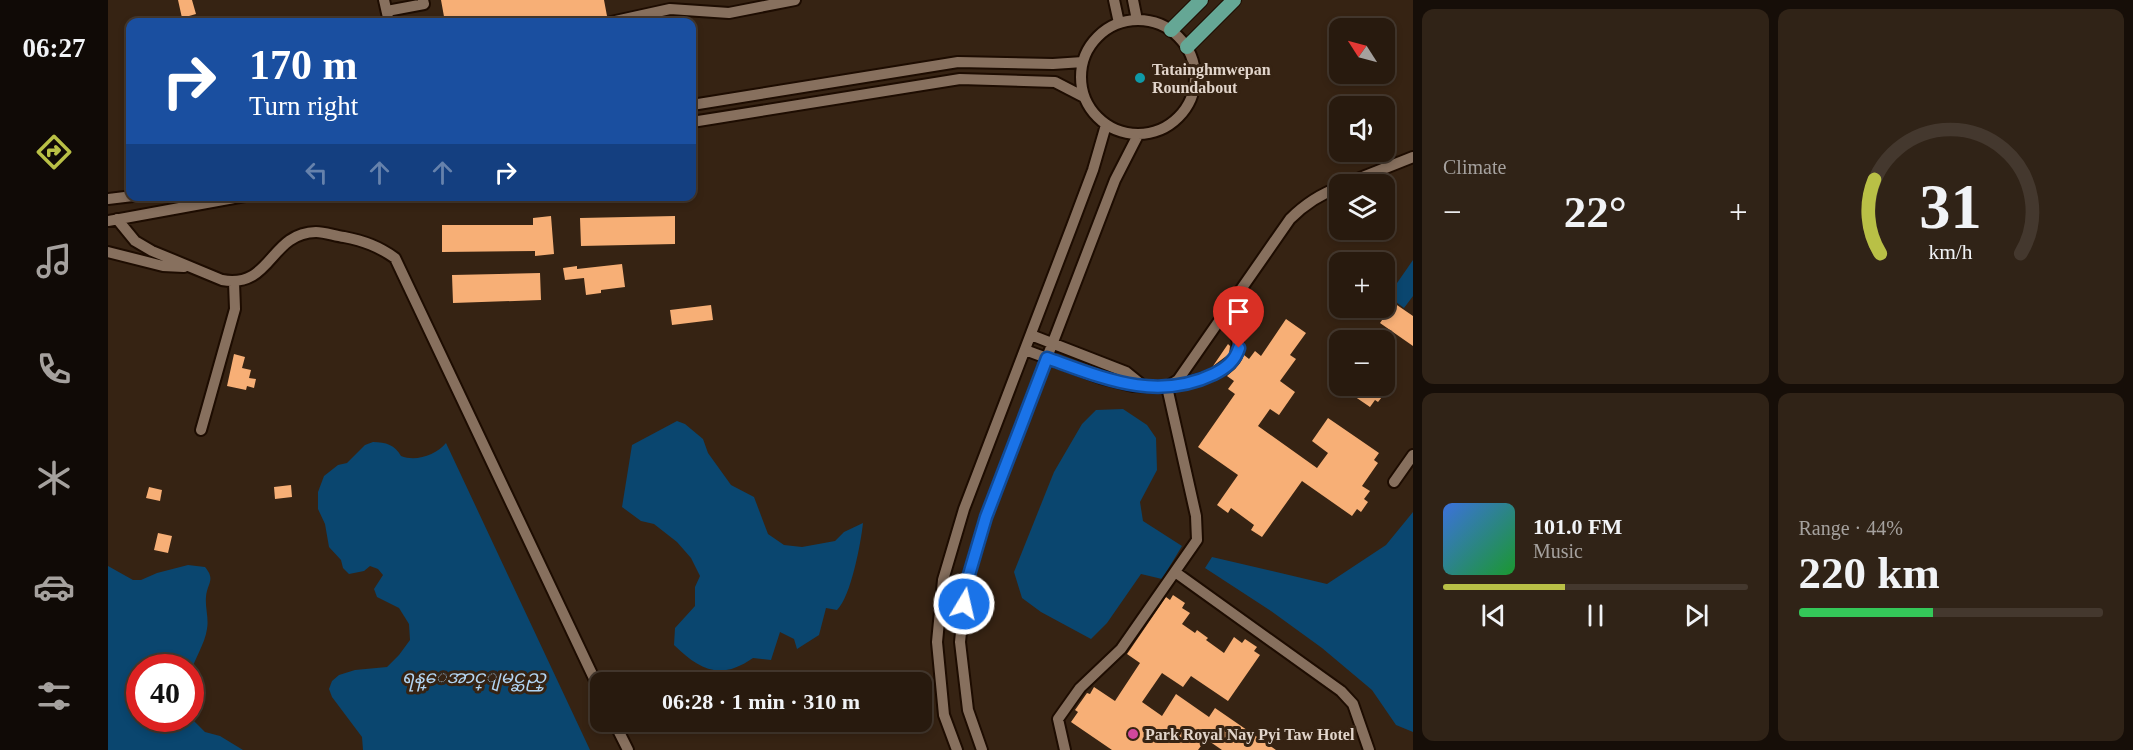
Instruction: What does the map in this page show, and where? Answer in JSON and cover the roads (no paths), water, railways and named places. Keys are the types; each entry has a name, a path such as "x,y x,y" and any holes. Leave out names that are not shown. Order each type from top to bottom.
{"main road":[{"path":"1171,30 1201,0"},
{"path":"1187,47 1234,0"}],"street":[{"path":"387,11 424,4 423,0"},
{"path":"633,18 670,9 729,14 795,0"},
{"path":"1114,0 1119,23"},
{"path":"1132,0 1137,20"},
{"path":"665,18 670,9"},
{"path":"1137,20 1155,22 1171,30 1187,47 1194,63 1195,80 1192,97 1183,112 1171,124 1155,132 1138,135 1121,132 1106,125 1093,113 1084,98 1081,75 1083,62 1091,45 1103,32 1119,23 1137,20"},
{"path":"696,104 957,62 1053,64 1083,62"},
{"path":"696,121 960,79 1055,82 1084,98"},
{"path":"957,750 944,715 936,642 943,580 964,509 1093,170 1106,125"},
{"path":"982,750 968,710 960,642 966,585 986,517 1115,180 1138,135"},
{"path":"1370,174 1413,157"},
{"path":"1168,386 1178,380 1290,219 1308,202 1329,192"},
{"path":"108,199 126,197"},
{"path":"112,220 217,201"},
{"path":"112,220 135,241 152,251 222,280 234,282 247,280 265,266 277,250 291,240 318,232 367,242 395,258 591,672"},
{"path":"108,252 163,266 191,267"},
{"path":"201,430 235,309 234,282"},
{"path":"1025,350 1121,384 1156,388 1185,384 1207,377 1230,364 1237,356 1239,348 1227,309"},
{"path":"1031,335 1126,372 1142,385"},
{"path":"1065,750 1058,719 1080,688 1121,649 1197,540 1196,516 1168,386"},
{"path":"1394,482 1413,454"},
{"path":"1175,572 1341,691 1353,704 1369,750"},
{"path":"619,732 628,750"}],"water":[{"path":"1413,260 1413,296 1404,308 1395,301 1395,286"},
{"path":"1123,409 1147,425 1156,438 1157,470 1140,502 1143,521 1182,546 1162,579 1141,574 1107,623 1091,639 1041,612 1022,598 1014,572 1054,472 1082,424 1096,410"},
{"path":"677,421 685,424 703,439 708,453 731,485 754,497 768,534 784,545 802,547 835,541 844,532 863,523 847,594 837,610 826,608 819,635 797,649 794,639 780,632 771,660 753,658 741,665 720,671 711,670 693,661 674,645 675,628 695,606 695,587 700,576 691,558 677,542 654,524 641,521 622,507 632,445"},
{"name":"ရန္ေအာင္ျမင္ဆည္","path":"373,442 390,445 401,456 407,458 419,458 431,454 446,443 590,750 363,750 362,737 332,697 329,689 332,681 339,675 355,670 387,667 410,640 409,624 399,608 377,597 374,589 383,575 378,569 370,566 364,571 349,574 343,568 341,560 329,547 325,524 318,509 318,492 324,476 338,465 347,463 365,445"},
{"path":"1413,512 1413,732 1396,725 1372,690 1322,648 1205,568 1212,557 1327,584 1386,545"},
{"path":"188,565 205,567 210,575 206,597 208,621 206,635 198,654 126,654 126,732 204,731 220,736 243,750 108,750 108,566 133,580 141,580 157,573"}],"place":[{"name":"Tatainghmwepan Roundabout","path":"1140,78"},
{"name":"Park Royal Nay Pyi Taw Hotel","path":"1133,734"}]}
